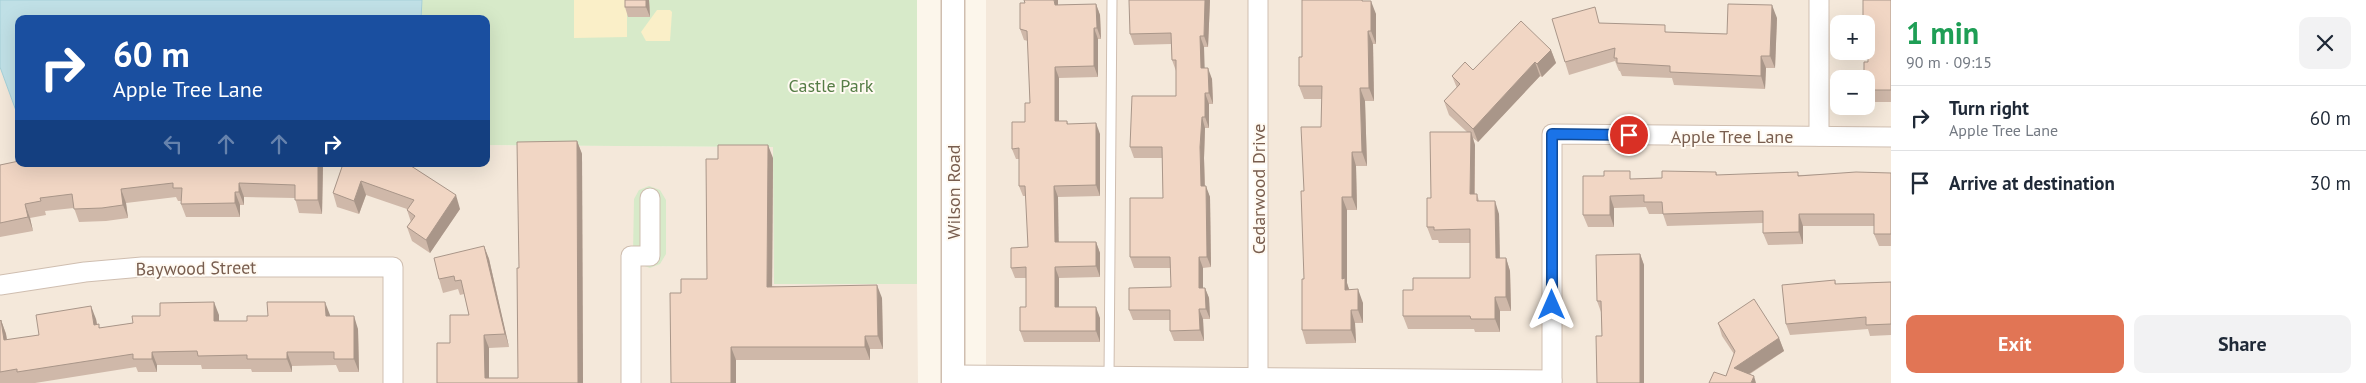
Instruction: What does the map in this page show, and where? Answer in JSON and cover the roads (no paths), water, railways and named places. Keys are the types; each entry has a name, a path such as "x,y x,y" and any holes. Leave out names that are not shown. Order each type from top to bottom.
{"street":[{"name":"Wilson Road","path":"953,0 954,379"},
{"name":"Cedarwood Drive","path":"1258,0 1258,378"},
{"path":"1819,0 1820,136"},
{"name":"Apple Tree Lane","path":"1552,382 1552,134 1891,137"},
{"path":"631,383 631,256 650,256 650,198"},
{"name":"Baywood Street","path":"0,286 85,272 142,267 393,267 393,383"},
{"path":"954,379 1109,377 1552,382"}],"lane":[{"path":"1109,377 1112,0"}],"water":[{"path":"0,0 422,0 421,15 15,15 15,108 0,67"}],"park label":[{"name":"Castle Park","path":"831,85"}]}
